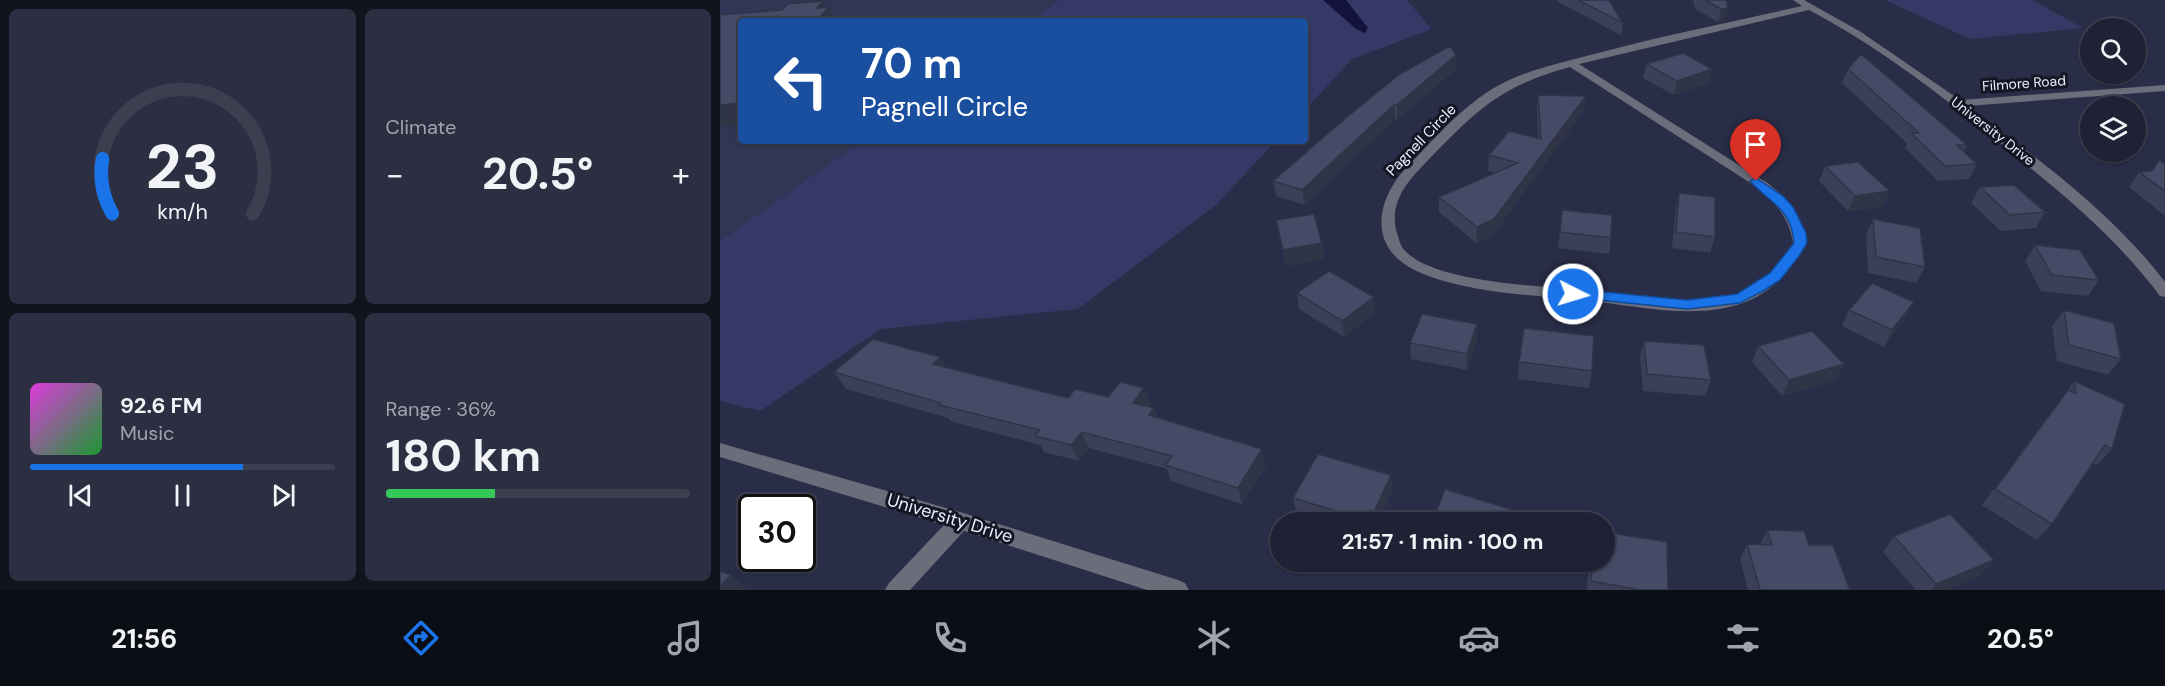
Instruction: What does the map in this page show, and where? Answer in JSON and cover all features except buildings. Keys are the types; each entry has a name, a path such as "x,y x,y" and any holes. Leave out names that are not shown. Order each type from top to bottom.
{"street":[{"name":"University Drive","path":"1797,0 1895,56 1957,103 2085,205 2120,237 2165,292"},
{"name":"Pagnell Circle","path":"1571,63 1756,181 1779,198 1795,220 1800,243 1795,253 1775,276 1740,298 1687,304 1505,287 1461,279 1421,266 1400,252 1393,243 1388,218 1395,192 1406,176 1461,121 1496,92 1546,70 1571,63 1639,45 1811,7"},
{"name":"Filmore Road","path":"1957,103 2165,88"},
{"name":"University Drive","path":"720,450 960,520 1178,590"},
{"path":"896,590 960,520"}],"shaded area":[{"path":"720,0 1060,0 1035,18 738,18 738,144 857,144 720,241"},
{"path":"1060,0 1407,0 1432,29 1352,59 1308,107 1308,18 1035,18"},
{"path":"1323,0 1346,0 1368,28 1365,33 1356,29"},
{"path":"1885,0 2032,0 2080,26 2080,28 1970,39"},
{"path":"857,144 1273,144 1215,206 1078,309 881,329 760,411 720,401 720,241"}],"route":[{"path":"1573,294 1687,304 1740,298 1759,288 1775,276 1795,253 1800,243 1800,233 1795,220 1779,198 1756,181"}]}
